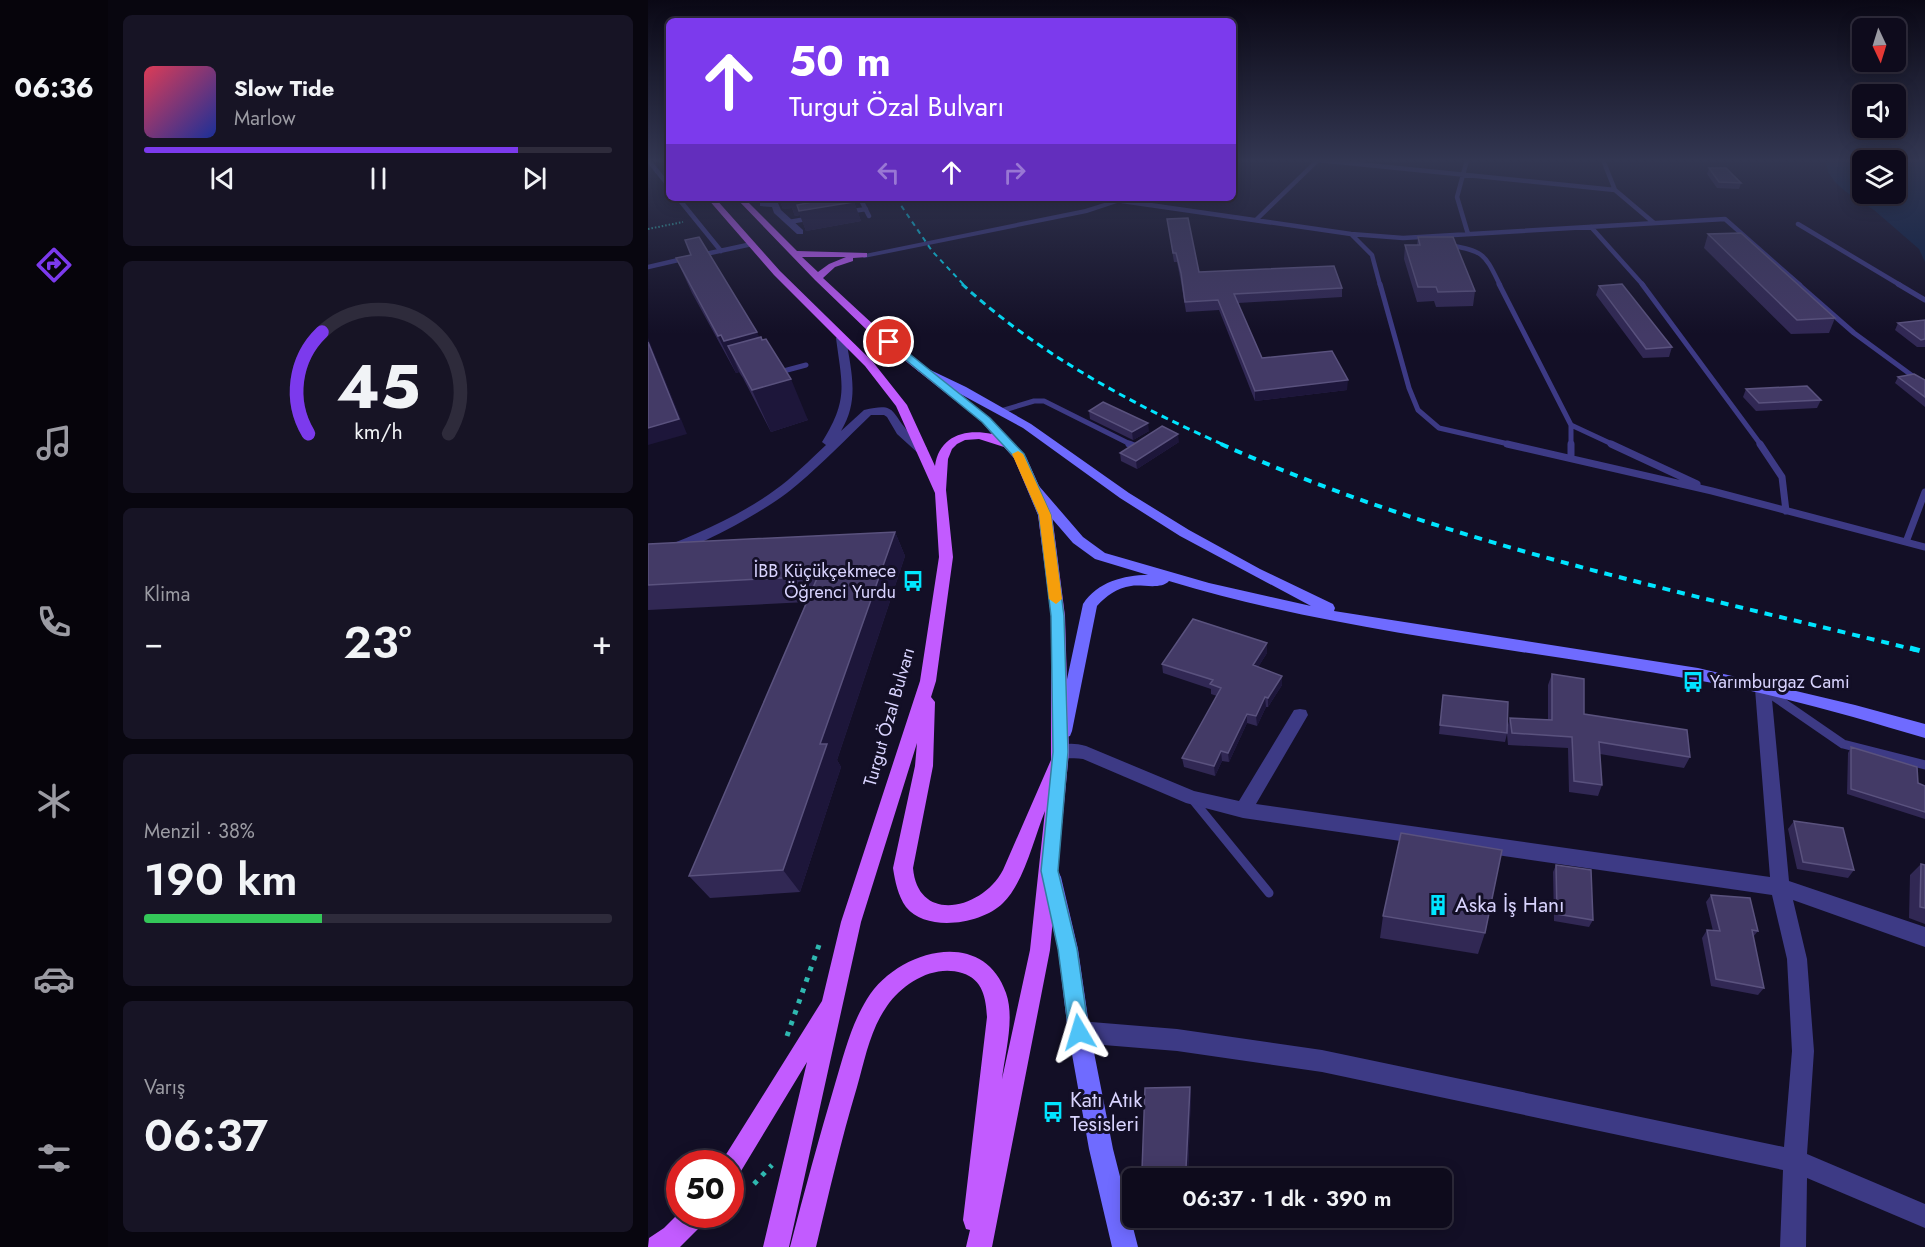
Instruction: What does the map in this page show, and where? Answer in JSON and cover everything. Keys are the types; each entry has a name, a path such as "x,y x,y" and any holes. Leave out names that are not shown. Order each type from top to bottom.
{"main road":[{"name":"Turgut Özal Bulvarı","path":"729,218 777,273 886,383 901,405 941,493 946,557 928,681 851,922 776,1247"},
{"path":"761,218 818,278 872,329 986,420 1020,457 1045,515 1058,616 1060,752 1040,950 979,1247"},
{"path":"796,254 864,255"},
{"path":"818,278 826,268 834,264 864,255"},
{"path":"941,493 943,454 947,446 958,438 991,435 1002,441 1020,457"},
{"path":"928,681 924,766 903,868 903,884 913,902 929,911 949,914 971,910 995,897 1012,872 1060,752"},
{"path":"803,1247 836,1119 869,1016 887,990 910,972 931,962 954,961 973,965 986,978 996,994 997,1006 973,1247"},
{"path":"741,1150 835,997"},
{"path":"658,1247 682,1228"}],"street":[{"path":"787,218 800,232"},
{"path":"864,255 1051,218"},
{"path":"815,460 843,418 849,398 849,378 841,338"},
{"path":"922,369 1001,411 1140,505 1216,551 1276,584 1355,621"},
{"path":"648,558 697,539 768,500 792,483 862,416 877,411 892,414 901,431 922,451"},
{"path":"1033,487 1078,540 1100,556 1208,588 1355,621 1643,664 1763,688 1925,731"},
{"path":"1208,588 1143,579 1124,582 1100,592 1090,604 1085,620 1060,752 1073,750 1086,753 1192,798 1243,810 1780,887 1925,937"},
{"path":"1763,688 1780,887 1797,959 1802,1040 1793,1247"},
{"path":"1243,810 1300,714"},
{"path":"1049,871 1068,949 1079,1032 1101,1149 1125,1247"},
{"path":"1079,1032 1177,1040 1322,1061 1795,1161 1925,1216"}],"lane":[{"path":"789,222 813,218"},
{"path":"1252,218 1351,234 1453,245 1485,256 1571,425 1571,458"},
{"path":"1463,218 1468,234"},
{"path":"1648,218 1654,223"},
{"path":"696,219 721,251"},
{"path":"1403,238 1725,219 1854,333 1925,385"},
{"path":"1798,224 1925,300"},
{"path":"1591,227 1638,279 1764,449 1782,477 1786,511"},
{"path":"1351,234 1372,255 1409,388 1418,410 1439,428 1712,491 1925,547"},
{"path":"648,267 752,244"},
{"path":"773,374 806,365"},
{"path":"1001,411 1034,401 1044,401 1134,446"},
{"path":"1571,425 1712,491"},
{"path":"1126,451 1141,442"},
{"path":"1906,542 1925,492"},
{"path":"1763,688 1843,744 1925,765"},
{"path":"1192,798 1269,893"}],"path":[{"path":"648,229 696,219"},
{"path":"784,1043 798,1010 819,945"},
{"path":"754,1184 773,1164 768,1185"}],"water":[{"path":"1883,218 1925,218 1925,262 1919,249"}],"building":[{"path":"1188,218 1199,272 1334,266 1342,288 1234,294 1262,358 1332,351 1348,380 1255,391 1218,300 1185,302 1181,273 1176,253 1173,253 1167,219"},
{"path":"1741,233 1835,318 1797,320 1708,234"},
{"path":"699,237 757,332 724,341 721,335 718,336 676,258 691,255 685,240"},
{"path":"1418,237 1453,237 1475,291 1438,292 1436,287 1418,287 1405,245 1420,245"},
{"path":"1622,284 1672,347 1646,349 1599,286"},
{"path":"1925,320 1925,339 1921,340 1898,323"},
{"path":"761,337 762,340 766,339 791,379 752,390 728,346"},
{"path":"648,342 679,419 648,428"},
{"path":"1914,374 1925,380 1925,397 1898,377"},
{"path":"1807,386 1821,400 1759,403 1746,389"},
{"path":"1103,402 1148,423 1132,432 1089,411"},
{"path":"1162,426 1178,434 1136,461 1120,453"},
{"path":"895,532 820,744 827,744 783,870 689,876 818,576 648,585 648,544"},
{"path":"1193,619 1267,643 1253,665 1282,676 1268,698 1265,697 1256,716 1247,714 1228,753 1221,751 1214,766 1182,758 1221,688 1210,684 1213,680 1162,664"},
{"path":"1552,674 1584,679 1584,714 1687,730 1690,757 1599,742 1602,785 1574,781 1572,737 1512,733 1510,718 1552,720"},
{"path":"1443,695 1508,702 1507,733 1440,725"},
{"path":"1851,747 1917,767 1918,783 1925,786 1925,812 1851,789"},
{"path":"1794,821 1843,828 1854,870 1803,862"},
{"name":"Aska İş Hanı","path":"1401,833 1502,850 1485,933 1383,916"},
{"path":"1921,864 1925,865 1925,908 1920,907"},
{"path":"1556,865 1591,870 1593,920 1557,914"},
{"path":"1711,895 1750,898 1758,931 1752,930 1764,988 1716,979 1707,930 1720,931"},
{"path":"1190,1087 1186,1168 1142,1168 1145,1088"}],"railway":[{"path":"910,218 932,251 964,285"},
{"path":"962,284 1022,332 1086,375 1154,412 1224,445"},
{"path":"1221,444 1304,479 1390,510 1476,537 1652,585 1916,650"},
{"path":"1910,648 1925,652"}],"slow traffic":[{"path":"1018,454 1045,515 1056,599"}],"place":[{"name":"İBB Küçükçekmece Öğrenci Yurdu","path":"913,581"},
{"name":"Yarımburgaz Cami","path":"1693,682"},
{"name":"Aska İş Hanı","path":"1438,905"},
{"name":"Katı Atık Tesisleri","path":"1053,1112"}],"route":[{"path":"889,342 986,420 1020,457 1045,515 1058,616 1060,752 1049,871 1068,949 1079,1032"}]}
